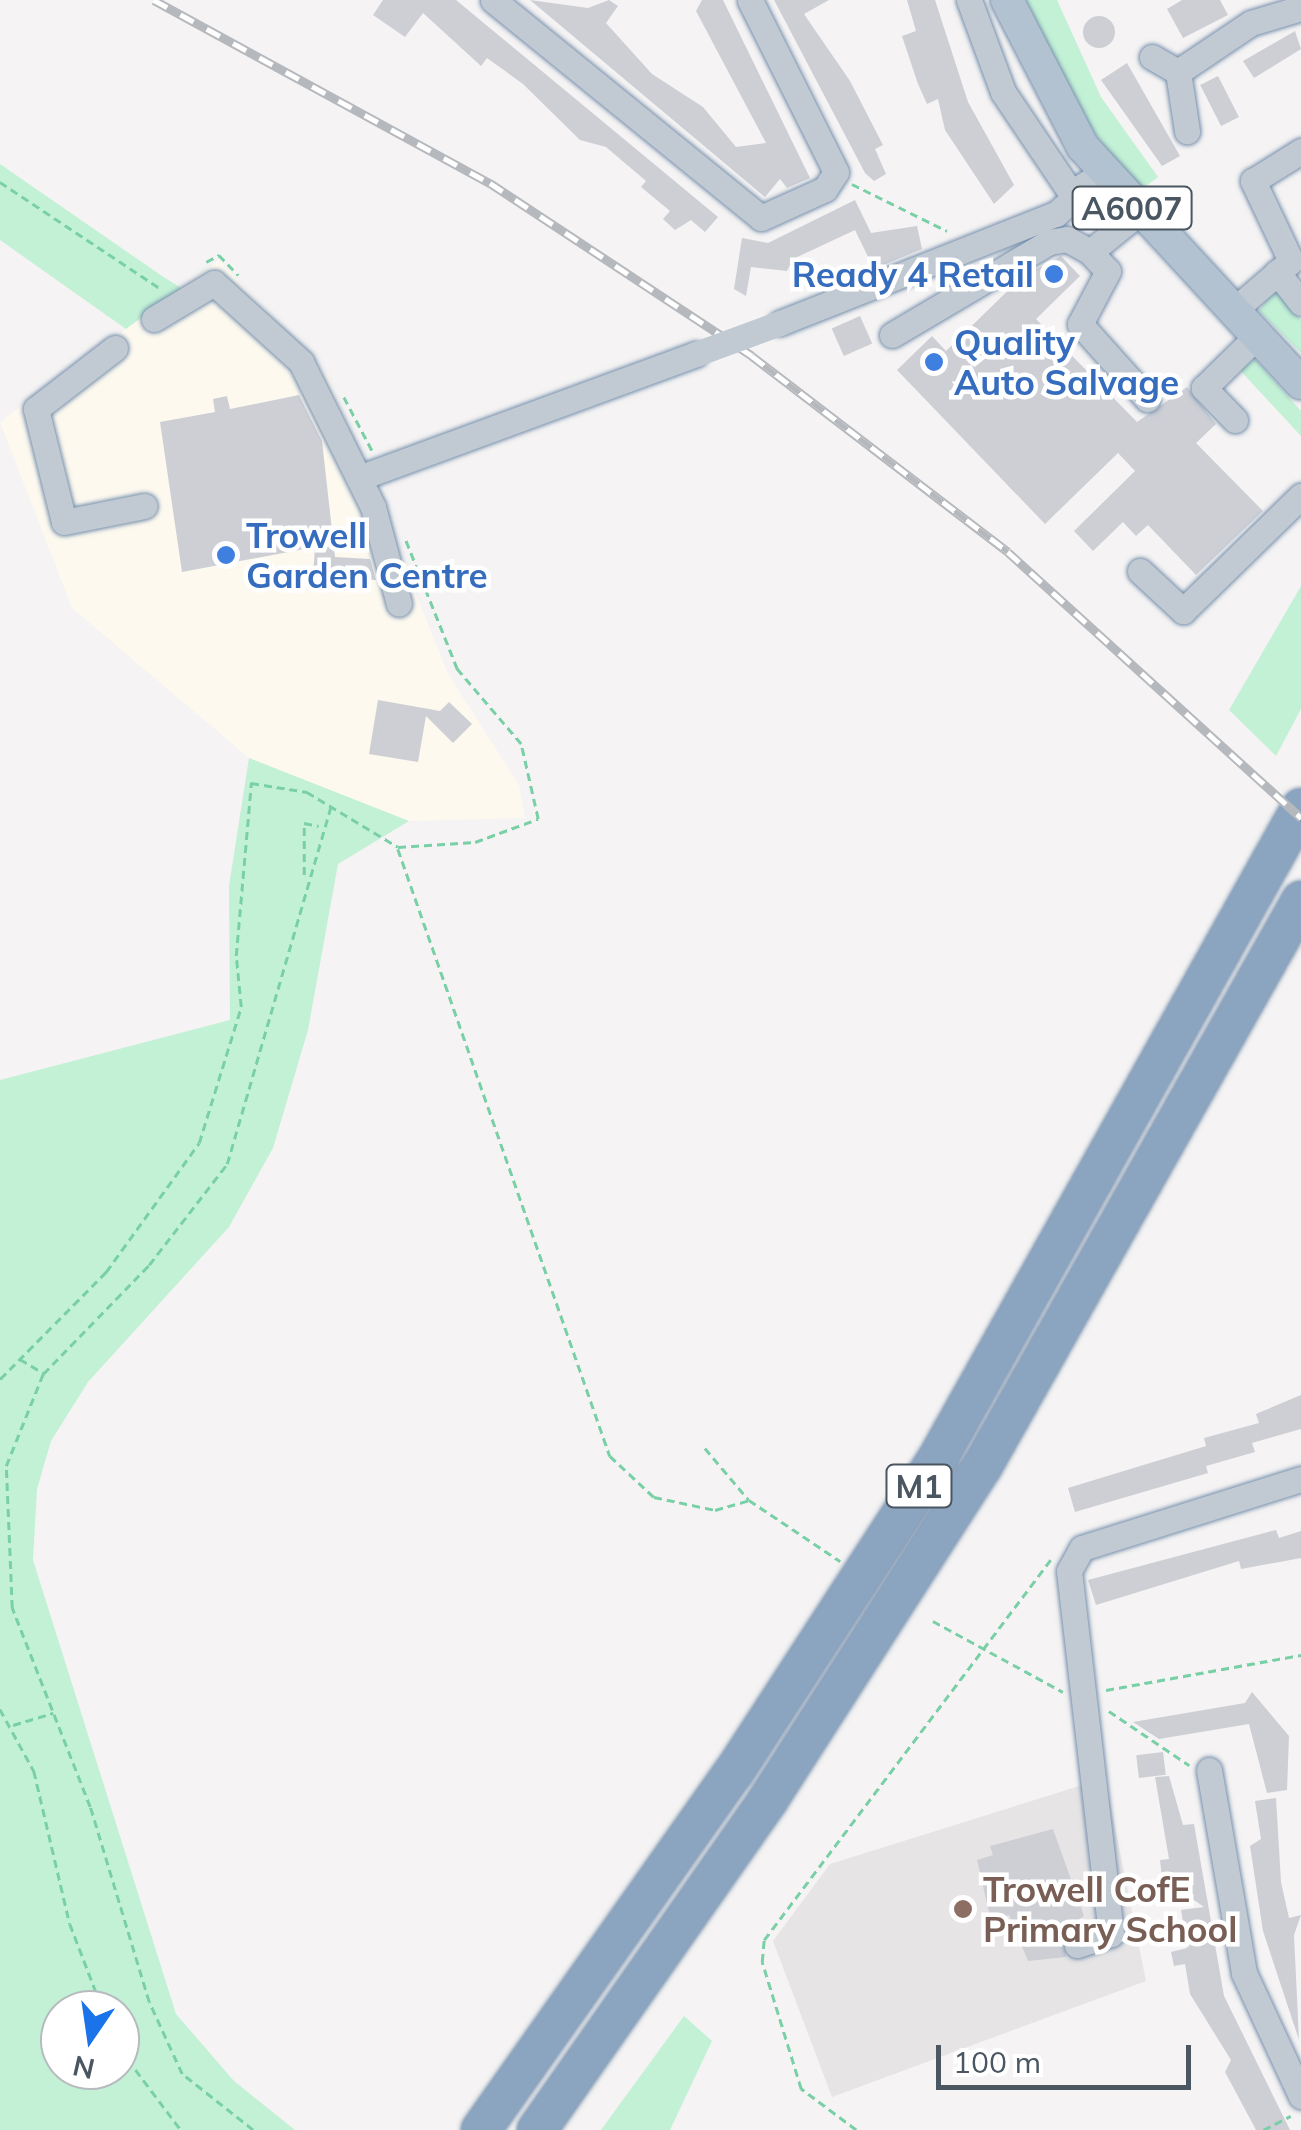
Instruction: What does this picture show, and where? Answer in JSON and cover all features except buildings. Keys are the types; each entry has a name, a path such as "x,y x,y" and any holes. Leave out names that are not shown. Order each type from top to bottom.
{"highway":[{"name":"M1","path":"482,2130 734,1772 939,1456 1301,808"},
{"name":"M1","path":"537,2130 768,1800 982,1467 1301,901"}],"main road":[{"name":"A6007","path":"1008,0 1056,106 1103,172 1137,214 1301,382"}],"street":[{"path":"494,0 749,213 765,217 835,176 750,0"},
{"path":"969,0 1003,92 1076,196"},
{"path":"1180,81 1247,12 1301,8"},
{"path":"1152,57 1180,81 1187,130"},
{"path":"1233,311 1291,262 1253,181 1301,151"},
{"path":"359,478 780,323 1056,214 1103,172"},
{"path":"1090,252 1137,214"},
{"path":"892,335 1049,242 1066,239 1090,252 1108,272 1082,313 1084,334 1146,399"},
{"path":"1277,272 1301,303"},
{"path":"154,319 201,285 224,286 301,362 359,478 398,604"},
{"path":"1235,420 1204,388 1257,336"},
{"path":"115,348 36,409 64,522 144,506"},
{"path":"1140,572 1183,611 1301,496"},
{"path":"1077,1945 1111,1934 1068,1577 1082,1548 1301,1479"},
{"path":"1210,1770 1244,1973 1301,2096"}],"path":[{"path":"835,176 976,246"},
{"path":"398,847 530,826 540,807 521,744 457,669 402,535"},
{"path":"0,1379 106,1272 200,1143 241,1007 236,956 251,783 267,785 307,792 398,847 610,1456 654,1498 715,1510 749,1500"},
{"path":"253,2130 182,2074 144,1987 6,1579 8,1446 43,1374 148,1265 227,1164 304,882 332,804"},
{"path":"304,882 304,823 322,826"},
{"path":"18,1358 43,1374"},
{"path":"705,1448 749,1500 840,1561"},
{"path":"856,2130 801,2089 762,1962 764,1940 1036,1570 1082,1548"},
{"path":"933,1621 979,1650 1084,1697 1210,1770"},
{"path":"1084,1697 1301,1655"},
{"path":"0,1709 12,1726 97,1990"},
{"path":"12,1726 54,1712"},
{"path":"140,2075 182,2130"},
{"path":"1263,2130 1301,2110"}],"shaded area":[{"name":"Trowell Garden Centre","path":"219,260 328,376 448,674 519,785 525,818 409,821 249,758 72,608 0,422"},
{"name":"Trowell CofE Primary School","path":"1105,1778 1146,1981 832,2097 773,1941 830,1864"}],"green space":[{"path":"1026,0 1057,0 1101,97 1158,177 1138,192 1083,117"},
{"path":"0,164 181,288 126,329 0,240"},
{"path":"1274,289 1301,320 1301,353 1259,311"},
{"path":"1255,359 1301,411 1301,436 1237,367"},
{"path":"1301,586 1301,709 1276,756 1229,710"},
{"path":"249,758 409,821 338,864 308,1030 273,1148 229,1227 88,1382 51,1441 37,1489 33,1560 176,2014 234,2081 295,2130 0,2130 0,1080 230,1020 229,886"},
{"path":"684,2016 712,2041 670,2130 601,2130"}],"railway":[{"path":"154,0 490,183 752,356 1008,552 1301,818"}],"place":[{"name":"Ready 4 Retail","path":"1054,274"},
{"name":"Quality Auto Salvage","path":"934,362"},
{"name":"Trowell Garden Centre","path":"226,555"},
{"name":"Trowell CofE Primary School","path":"963,1909"}]}
